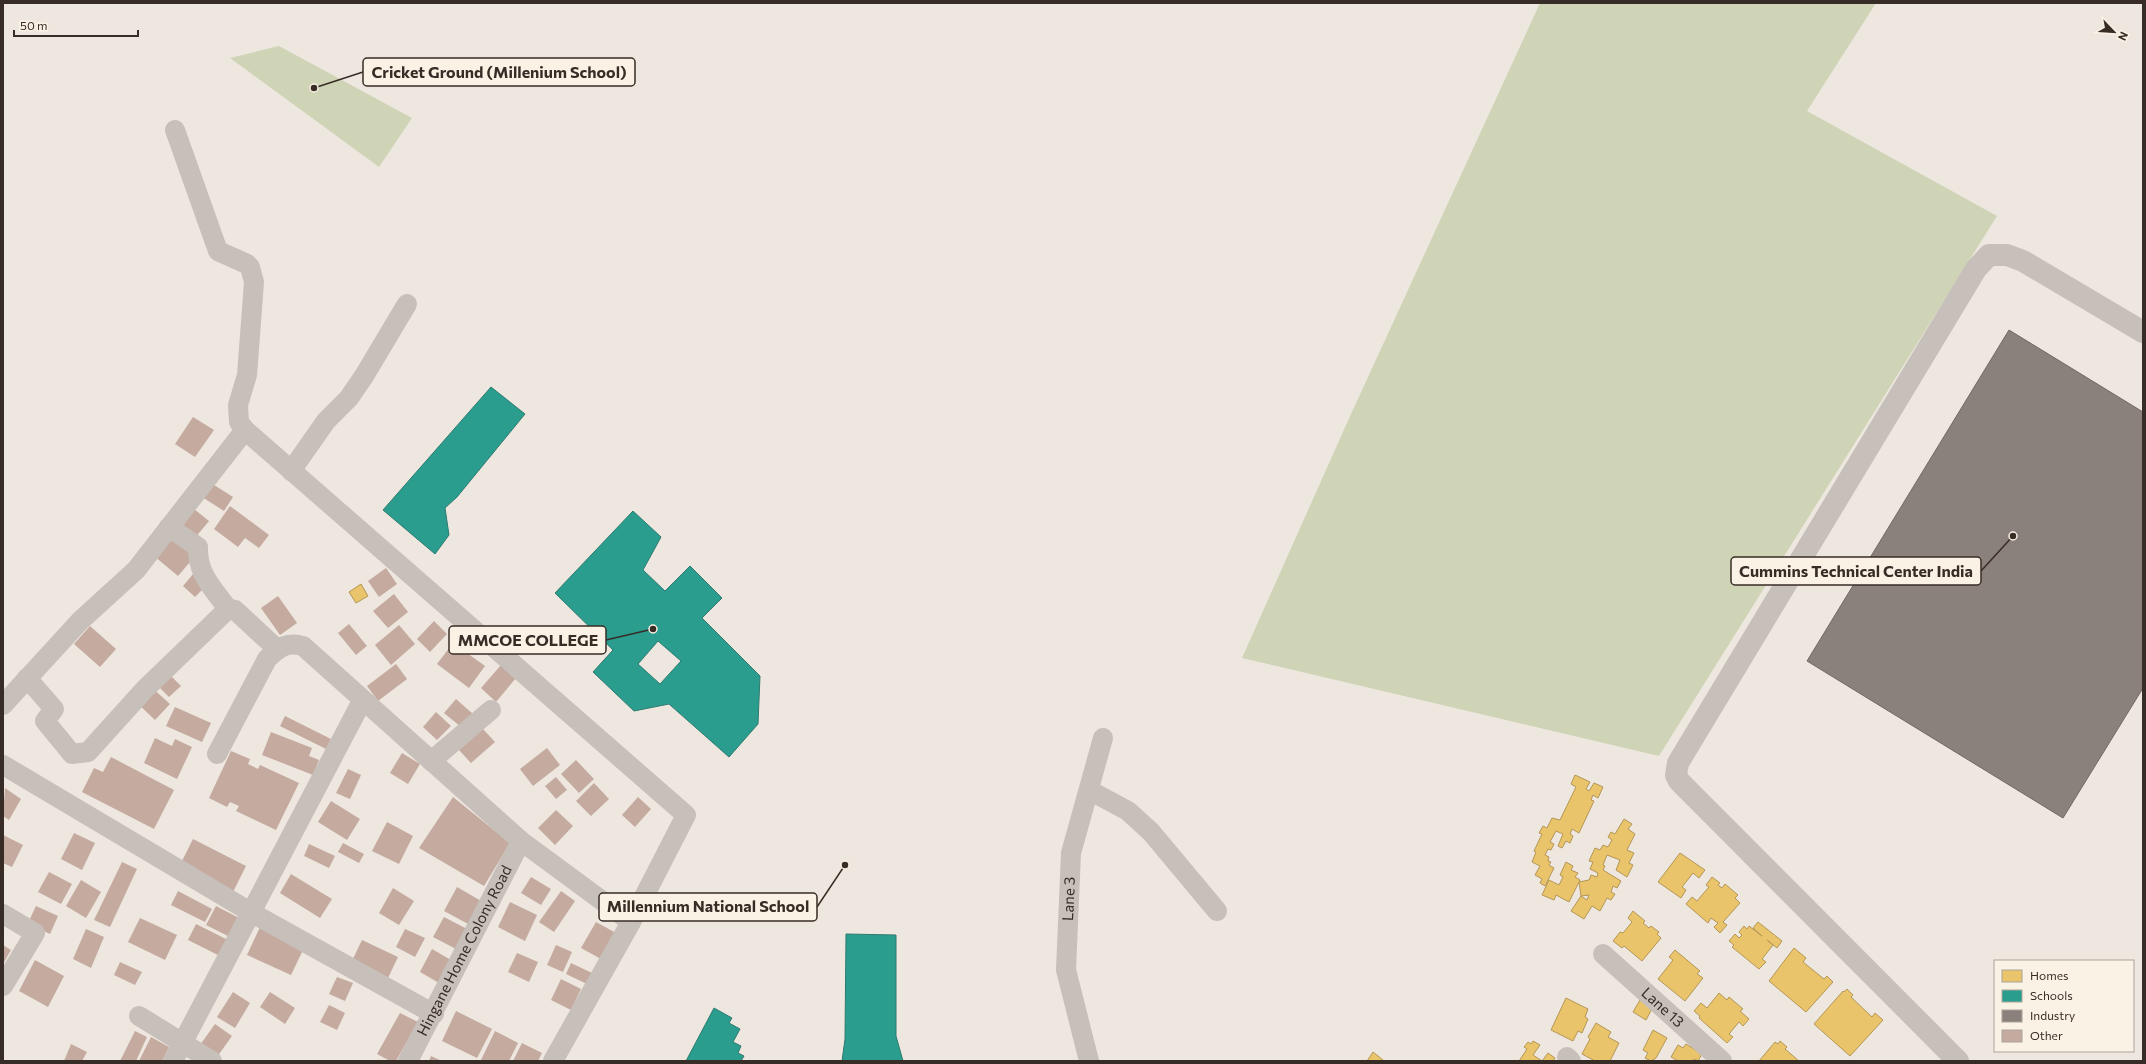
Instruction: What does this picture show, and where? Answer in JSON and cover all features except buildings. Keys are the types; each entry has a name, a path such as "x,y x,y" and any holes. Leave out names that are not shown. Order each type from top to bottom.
{"street":[{"path":"175,130 218,251 247,264 250,267 254,282 247,375 238,405 239,422 245,430 291,471 686,816 631,922 553,1061"},
{"path":"1958,1061 1679,781 1676,774 1678,763 1976,269 1989,255 2008,255 2023,260 2143,332"},
{"path":"291,471 326,420 349,398 364,376 407,304"},
{"path":"3,704 80,620 136,570 245,430"},
{"path":"169,527 198,547 197,561 202,573 228,609 235,610 277,649"},
{"path":"27,678 54,709 45,721 72,754 88,752 145,689 228,609"},
{"path":"217,754 267,659 277,649 285,645 295,644 303,646 362,701 432,761 521,841 631,922"},
{"path":"173,1061 362,701"},
{"path":"432,761 491,710"},
{"name":"Lane 3","path":"1089,1061 1066,970 1071,854 1103,738"},
{"path":"3,765 252,913 434,1014"},
{"path":"1089,790 1128,811 1145,827 1172,856 1185,876 1217,911"},
{"name":"Hingane Home Colony Road","path":"408,1061 434,1014 521,841"},
{"path":"3,914 35,933 3,986"},
{"name":"Lane 13","path":"1603,954 1722,1061"},
{"path":"139,1016 212,1061"}],"green space":[{"path":"1540,3 1876,3 1807,111 1997,216 1659,756 1242,658 1351,414"},
{"path":"279,46 412,118 379,167 230,58"}],"place":[{"name":"Cricket Ground (Millenium School)","path":"314,88"},
{"name":"Cummins Technical Center India","path":"2013,536"},
{"name":"MMCOE COLLEGE","path":"653,629"},
{"name":"Millennium National School","path":"845,865"}]}
